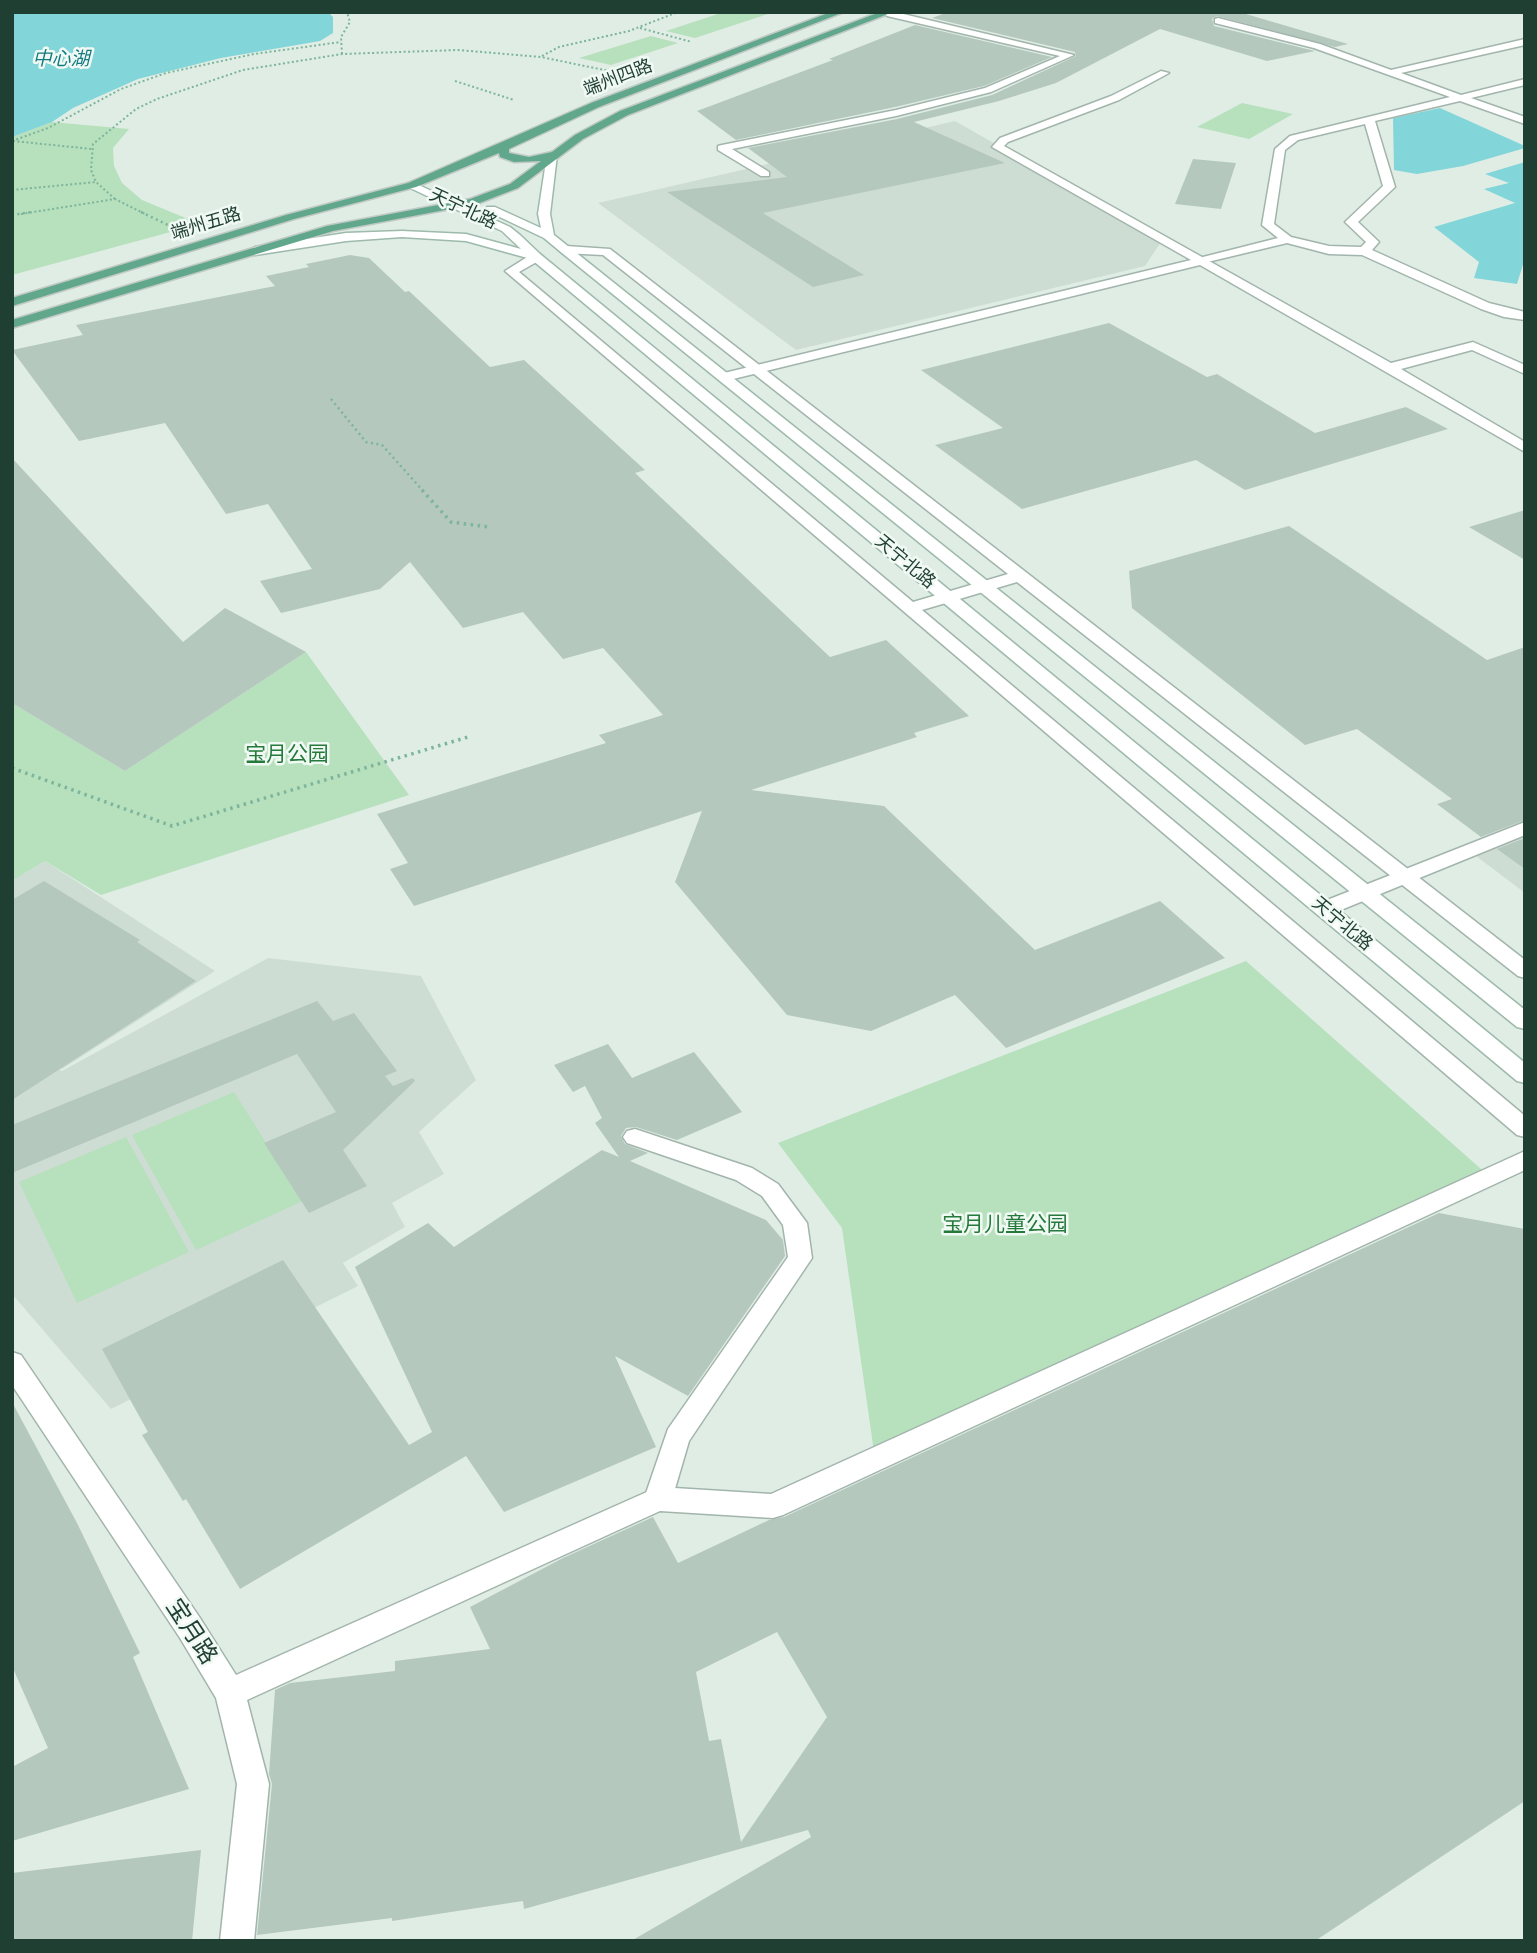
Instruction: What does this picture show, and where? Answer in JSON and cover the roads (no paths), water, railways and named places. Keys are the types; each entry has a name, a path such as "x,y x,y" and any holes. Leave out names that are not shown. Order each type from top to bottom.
{"main road":[{"name":"端州四路","path":"412,185 595,105 840,12"},
{"name":"端州四路","path":"454,207 514,186 579,136 624,113 888,13"},
{"path":"504,147 504,155 513,159 529,160 552,155"},
{"name":"端州五路","path":"12,302 207,242 412,185"},
{"name":"端州五路","path":"13,324 331,228 454,207"}],"street":[{"path":"765,174 722,148 896,113 988,90 1069,55 888,13"},
{"path":"1218,21 1317,46 1525,121"},
{"path":"1389,73 1525,42"},
{"path":"1164,73 1115,97 1004,140 997,147 1389,368 1525,448"},
{"path":"1525,82 1294,138 1280,149 1268,225 1287,239 1329,250 1364,251 1485,306 1508,314 1525,316"},
{"path":"1364,251 1373,242 1351,222 1389,187 1369,119"},
{"path":"548,236 544,214 552,155"},
{"name":"天宁北路","path":"412,185 473,202 515,218 548,236 1525,1021"},
{"name":"天宁北路","path":"412,185 454,207 506,229 536,257 1525,1075"},
{"path":"251,251 346,237 402,234 466,238 536,257"},
{"path":"725,377 1287,239"},
{"path":"566,250 606,252 1525,971"},
{"path":"536,257 511,271 1525,1129"},
{"path":"1389,368 1473,346 1525,370"},
{"path":"910,608 1020,576"},
{"path":"1324,909 1525,828"},
{"path":"635,1137 744,1174 770,1190 795,1223 800,1258 677,1437 658,1499"},
{"path":"230,1693 658,1499 773,1506 1525,1160"},
{"name":"宝月路","path":"15,1371 190,1628 230,1693 253,1784 237,1941"}],"water":[{"name":"中心湖","path":"12,12 328,12 333,17 333,33 320,41 221,58 138,79 73,108 52,122 12,137"},
{"path":"1440,108 1525,148 1463,166 1417,174 1394,170 1393,118"},
{"path":"1525,162 1525,258 1517,284 1474,278 1479,262 1434,227 1515,203 1484,189 1509,183 1485,174"}],"park label":[{"name":"宝月公园","path":"287,755"},
{"name":"宝月儿童公园","path":"1005,1225"}]}
